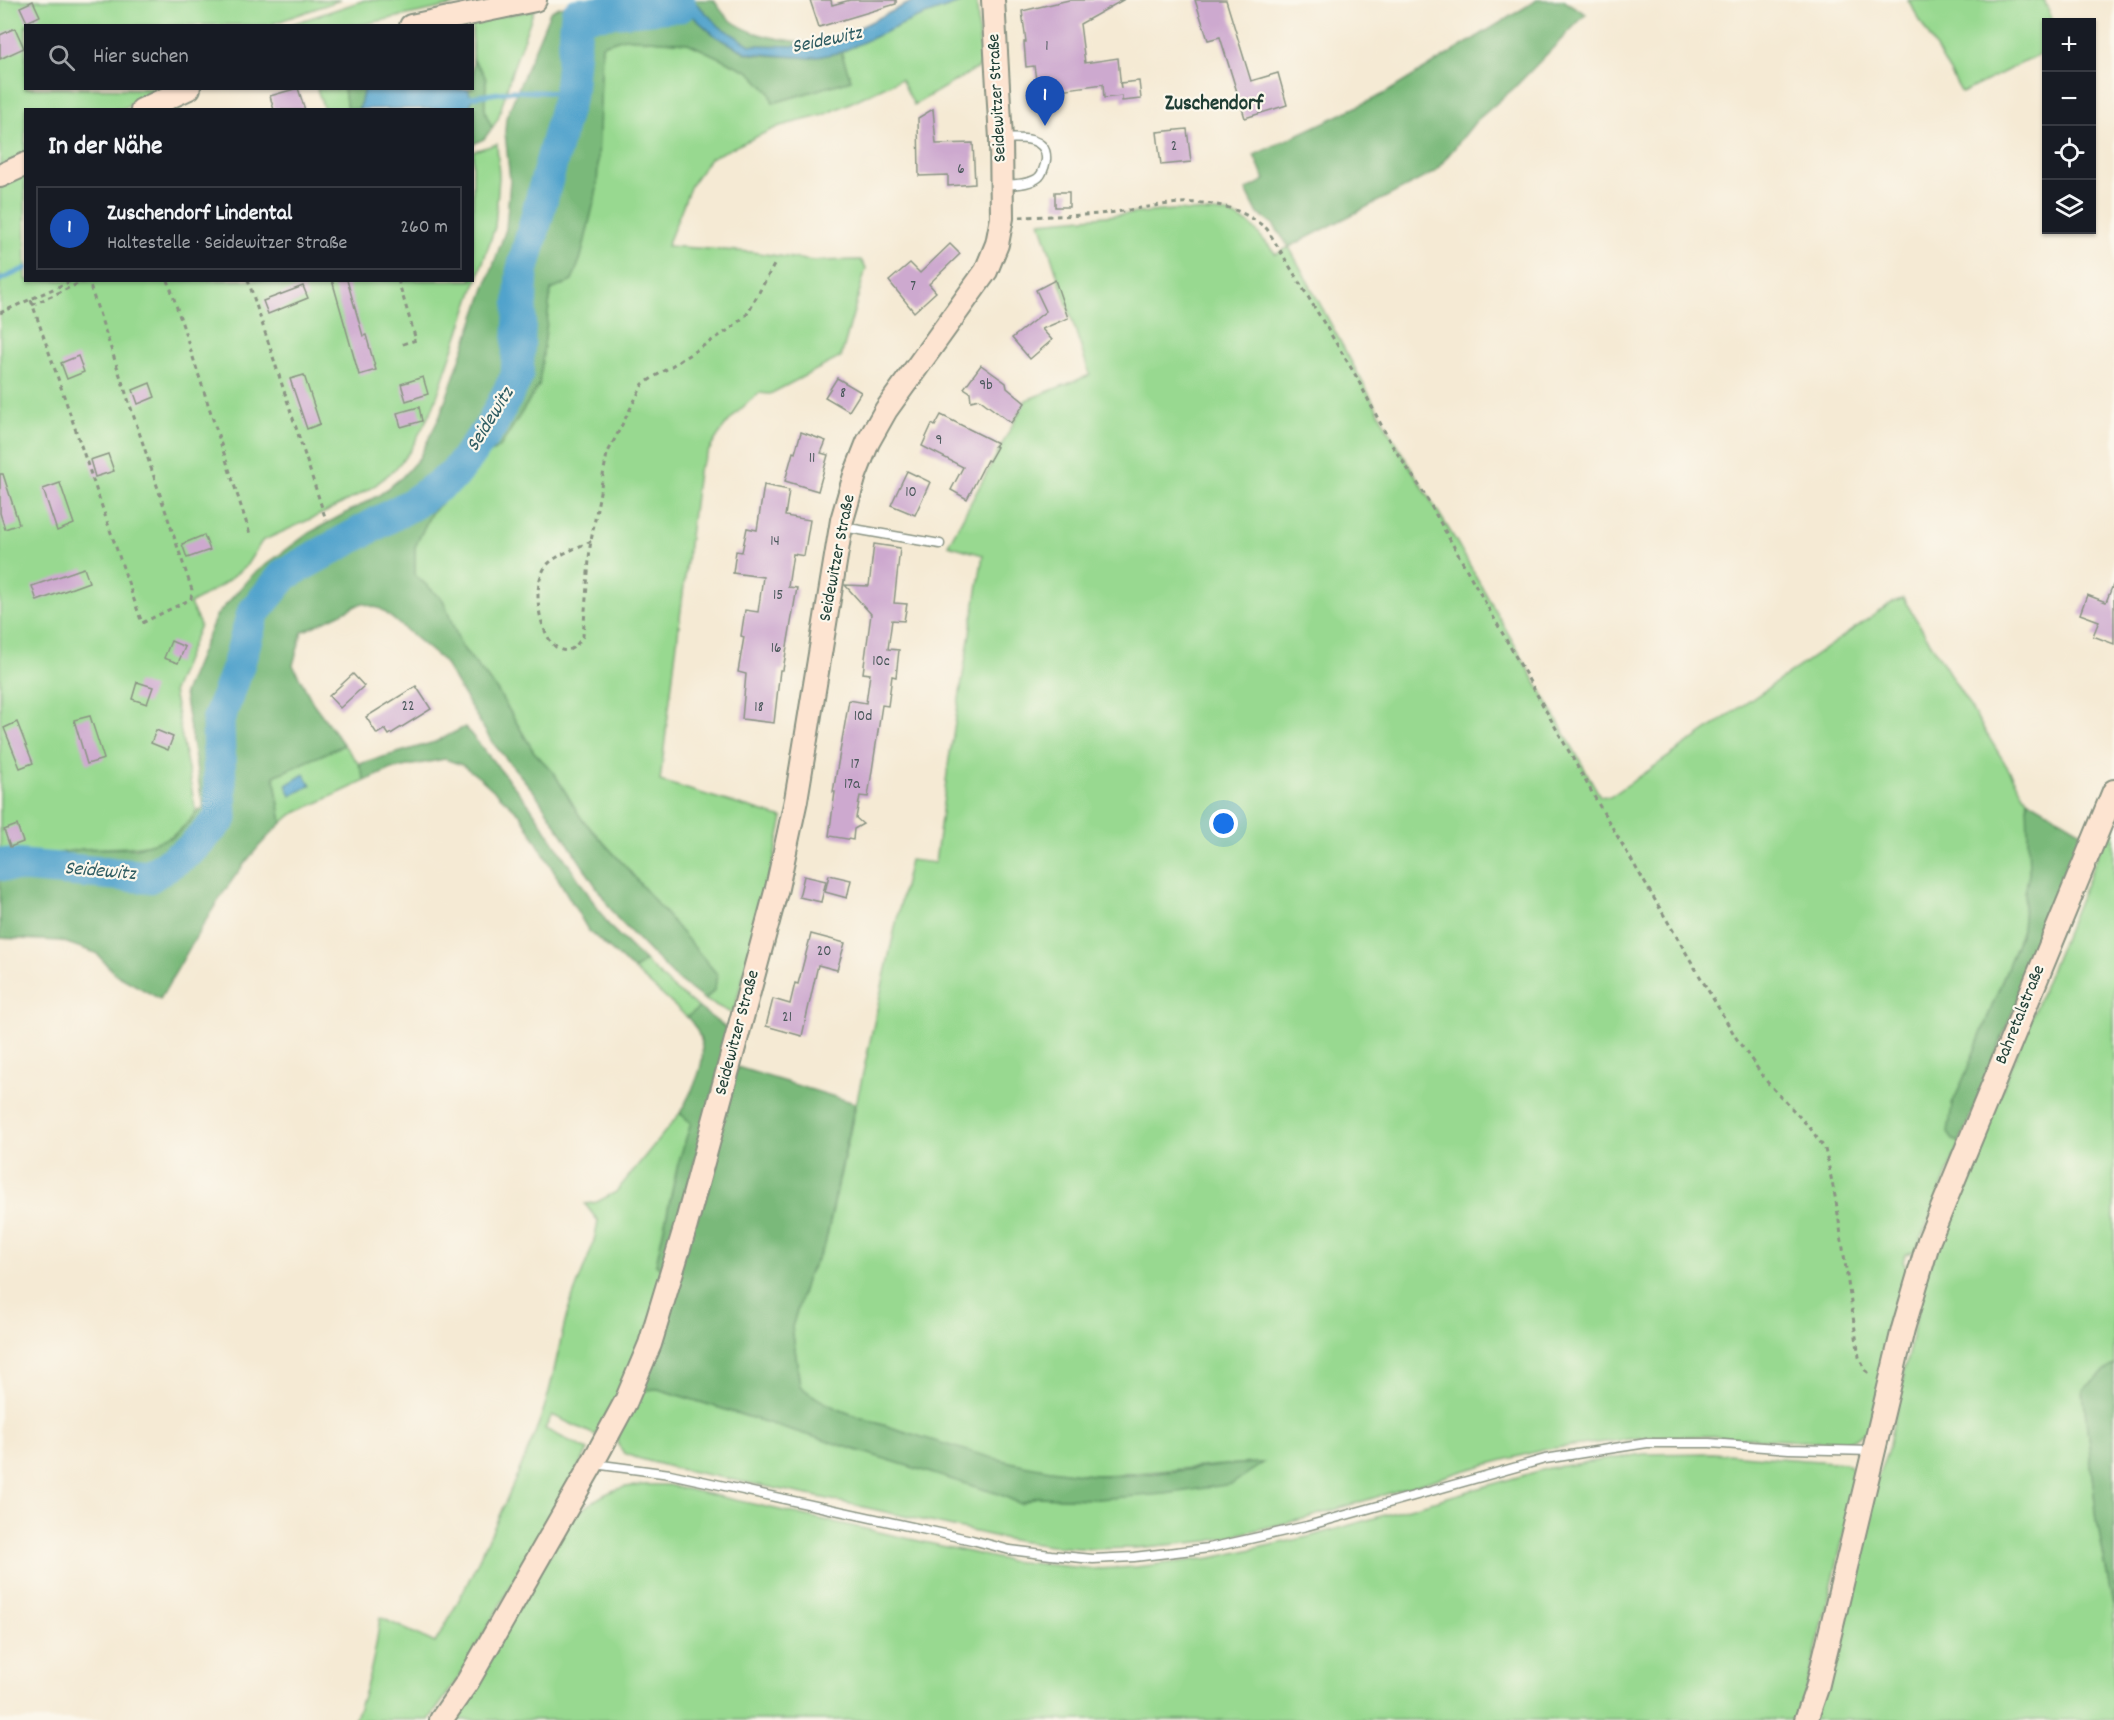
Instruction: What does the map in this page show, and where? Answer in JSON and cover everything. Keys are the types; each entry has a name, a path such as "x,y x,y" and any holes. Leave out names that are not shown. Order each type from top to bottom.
{"street":[{"path":"421,24 536,0"},
{"name":"Seidewitzer Straße","path":"441,1720 468,1681 592,1464 626,1401 650,1344 686,1225 777,888 795,800 840,526 855,475 868,442 886,410 986,271 997,244 1002,218 1002,185 993,2"},
{"path":"146,108 185,90"},
{"path":"0,176 24,165"},
{"name":"Bahretalstraße","path":"1806,1720 1817,1688 1903,1329 1929,1240 2114,791"}],"lane":[{"path":"1001,139 1025,138 1036,141 1043,148 1046,156 1039,177 1023,183 1002,185"},
{"path":"840,526 940,544"},
{"path":"592,1464 670,1474 1010,1550 1094,1559 1134,1557 1220,1545 1307,1526 1545,1459 1647,1443 1710,1443 1789,1449 1875,1451"}],"path":[{"path":"1002,218 1098,214 1183,202 1212,203 1254,218 1267,229 1356,376 1391,444 1422,490 1599,805 1738,1041 1768,1083 1810,1128 1825,1149 1836,1201 1859,1358 1865,1371 1891,1385"},
{"path":"591,541 547,564 538,581 538,598 545,634 552,645 560,649 569,651 575,648 583,636 591,541 607,454 643,384 730,329 747,314 774,265"},
{"path":"0,313 69,282"},
{"path":"32,305 83,282"},
{"path":"31,300 142,623 191,599 192,590 88,282"},
{"path":"169,282 250,534"},
{"path":"249,282 326,520"},
{"path":"399,282 416,340 400,345"}],"green space":[{"path":"0,0 340,0 272,24 24,24 24,90 167,90 124,108 24,108 24,154 0,166"},
{"path":"365,0 478,0 365,24 292,24"},
{"path":"615,0 674,0 662,1 636,15 672,11 691,15 717,37 748,54 812,58 841,52 851,80 773,103 770,93 750,72 688,43 624,38 602,45 597,189 581,257 572,281 551,290 539,385 501,445 479,462 455,491 431,513 415,547 415,575 443,600 461,646 497,690 534,752 554,773 581,818 717,974 715,989 705,1000 677,979 616,917 536,794 492,742 443,661 381,609 362,603 302,632 293,665 313,703 344,745 274,776 282,823 263,842 230,884 200,929 160,999 115,974 96,953 61,941 0,938 0,859 32,858 83,849 137,848 172,837 189,822 196,812 203,808 184,693 216,616 252,575 309,533 379,495 402,477 419,458 440,416 506,229 510,180 505,132 506,118 550,12 558,7"},
{"path":"685,0 714,0 729,19 747,30 811,44 750,45 720,27 697,4"},
{"path":"967,0 976,0 981,66 914,105 901,79 824,115 780,126 710,158 691,185 667,246 751,252 813,261 861,260 866,268 841,357 770,394 759,393 723,428 698,471 660,781 783,818 768,886 733,1014 705,1000 715,989 716,974 626,867 581,818 554,773 534,752 497,690 461,646 443,600 415,575 415,547 431,513 455,491 479,462 501,445 539,385 551,290 572,281 581,257 597,189 602,45 624,38 688,43 750,72 770,93 773,103 851,80 841,52 914,19"},
{"path":"1537,0 1563,0 1586,14 1514,88 1476,121 1435,172 1289,247 1273,224 1258,214 1246,190 1265,180 1254,155 1384,94"},
{"path":"1908,0 2044,0 2051,18 2042,18 2042,53 1962,93"},
{"path":"534,10 498,119 492,128 485,111 485,79 474,61 474,24 459,24"},
{"path":"474,61 485,79 485,111 492,128 484,139 474,144 474,108 468,108 472,101 468,90 474,90"},
{"path":"317,90 344,90 347,108 324,108"},
{"path":"344,90 364,90 359,108 347,108"},
{"path":"497,144 499,177 495,227 433,408 410,451 395,469 373,487 326,512 262,541 246,566 222,585 190,604 200,625 173,691 196,812 185,826 159,842 130,847 83,849 33,858 0,859 0,185 24,174 24,282 474,282 474,151"},
{"path":"1173,210 1228,213 1250,224 1276,254 1289,247 1395,442 1456,541 1600,796 1610,797 1890,604 1903,598 2027,799 2029,873 2022,930 1952,1105 1960,1142 1916,1251 1905,1254 1903,1262 1909,1271 1869,1428 1856,1439 1837,1443 1709,1436 1647,1437 1547,1449 1473,1468 1307,1518 1209,1541 1135,1548 1093,1549 1011,1540 674,1468 624,1453 618,1445 618,1432 641,1390 658,1389 999,1494 1021,1504 1036,1497 1097,1499 1262,1463 1098,1475 1049,1471 974,1453 862,1418 823,1402 811,1394 800,1386 792,1327 807,1277 825,1245 910,860 935,863 949,759 983,555 948,545 1026,400 1090,375 1040,222"},
{"path":"465,727 530,806 610,927 645,961 634,970 588,930 521,815 462,765 445,759 392,769 365,781 359,764 435,742"},
{"path":"344,745 359,764 365,781 291,815 282,823 274,776"},
{"path":"2027,799 2085,833 1960,1142 1953,1140 1948,1133 1952,1105 2022,930 2029,873"},
{"path":"2114,815 2114,1364 2083,1390 2097,1521 2114,1610 2114,1720 1812,1720 1872,1491 1887,1453 1924,1280"},
{"path":"645,961 672,987 699,1008 687,1017 634,970"},
{"path":"699,1008 726,1028 729,1035 665,1272 656,1264 678,1164 691,1123 680,1113 698,1077 701,1065 701,1041 687,1017"},
{"path":"737,1067 855,1103 825,1245 807,1277 792,1327 800,1386 834,1407 873,1422 971,1452 1045,1469 1070,1473 1116,1475 1263,1463 1232,1484 1165,1494 1097,1499 1036,1497 1021,1504 999,1494 658,1389 641,1390"},
{"path":"680,1113 691,1123 678,1164 656,1264 665,1272 645,1339 595,1435 552,1415 545,1429 588,1450 460,1676 429,1720 354,1720 371,1670 380,1617 435,1643 465,1589 500,1515 543,1412 568,1311 593,1244 598,1221 585,1204 597,1202 616,1192"},
{"path":"2114,1364 2114,1610 2097,1521 2083,1390"},
{"path":"1712,1453 1846,1463 1857,1473 1807,1688 1796,1720 452,1720 573,1516 597,1499 617,1489 639,1485 668,1485 1009,1561 1095,1569 1136,1567 1211,1558 1308,1537 1549,1468 1644,1454"}],"water":[{"path":"685,0 697,4 720,27 750,45 792,46 836,39 915,0 967,0 914,19 841,52 812,58 748,53 717,37 691,15 672,11 636,15 636,5"},
{"path":"364,90 468,90 472,101 468,108 359,108"},
{"path":"304,774 311,785 291,796 286,785"}],"building":[{"path":"810,0 831,0 832,5 850,0 896,0 896,4 819,27"},
{"path":"1069,0 1123,0 1080,24 1085,63 1118,58 1120,83 1139,81 1141,99 1122,101 1122,96 1104,98 1103,84 1038,93 1034,66 1026,67 1022,11"},
{"path":"1195,0 1226,0 1251,81 1278,73 1287,105 1245,118 1220,37 1208,40"},
{"path":"33,1 40,16 27,22 20,7"},
{"path":"15,28 24,48 0,59 0,35"},
{"path":"299,90 304,108 273,108 270,96"},
{"path":"933,109 936,144 973,143 975,184 948,186 948,175 919,176 918,118"},
{"path":"1187,129 1191,162 1161,165 1157,132"},
{"path":"1055,192 1069,192 1069,207 1055,207"},
{"path":"950,244 960,254 929,284 936,292 914,312 889,281 910,263 920,273"},
{"path":"1055,280 1068,318 1042,329 1052,340 1030,359 1012,338 1046,311 1036,290"},
{"path":"333,282 348,282 363,336 366,335 376,370 359,375"},
{"path":"303,286 308,298 268,314 263,301"},
{"path":"78,356 84,372 67,379 61,363"},
{"path":"981,365 1006,383 1007,388 1025,403 1011,423 979,399 971,401 970,392 964,388"},
{"path":"304,375 320,424 307,429 290,379"},
{"path":"423,377 428,394 406,401 401,384"},
{"path":"837,378 861,392 849,411 825,397"},
{"path":"150,383 155,397 138,404 133,390"},
{"path":"419,407 422,421 401,427 397,413"},
{"path":"941,415 997,443 994,446 997,447 989,461 987,460 967,499 951,490 963,467 922,446 932,424 935,426"},
{"path":"801,432 826,441 821,453 828,455 818,491 785,481"},
{"path":"108,454 114,471 95,477 90,460"},
{"path":"907,471 930,482 915,515 891,505"},
{"path":"0,474 3,474 19,524 5,529 0,513"},
{"path":"60,483 74,524 57,531 43,489"},
{"path":"764,485 789,490 785,516 810,520 804,556 793,554 788,587 797,588 783,670 780,670 774,723 742,719 746,674 738,672 744,637 741,636 745,610 758,612 763,577 733,573 736,551 742,552 747,528 757,530"},
{"path":"204,535 210,550 187,558 182,544"},
{"path":"874,544 900,548 894,603 907,604 904,621 892,620 888,649 899,650 896,677 892,676 888,706 882,705 868,797 860,796 856,818 863,824 854,829 853,840 829,836 835,792 833,792 849,700 866,703 870,674 863,673 871,614 845,585 869,586"},
{"path":"84,568 89,582 37,601 32,586"},
{"path":"2113,585 2114,644 2093,636 2099,621 2080,614 2087,595 2106,602"},
{"path":"171,641 185,647 178,663 164,658"},
{"path":"353,674 364,686 340,708 329,696"},
{"path":"137,682 153,687 147,704 132,699"},
{"path":"416,686 431,709 389,735 385,729 377,734 366,717"},
{"path":"90,716 104,759 87,764 74,720"},
{"path":"17,722 33,763 20,768 4,728"},
{"path":"156,730 173,737 168,750 151,743"},
{"path":"17,825 23,842 10,847 4,830"},
{"path":"829,875 851,880 847,898 825,892"},
{"path":"804,876 826,881 821,902 799,897"},
{"path":"811,934 845,943 837,970 818,965 802,1036 766,1026 773,999 790,1004 795,983 798,984"}],"waterway":[{"name":"Seidewitz","path":"0,864 149,877 190,850 221,818 218,721 239,663 253,613 285,574 414,503 454,475 491,426 517,376 522,272 570,93 577,15 680,6"},
{"path":"465,98 512,91 570,93"},
{"path":"0,280 24,269"}],"place":[{"name":"Zuschendorf Lindental","path":"1045,126"}],"district":[{"name":"Zuschendorf","path":"1214,105"}]}
